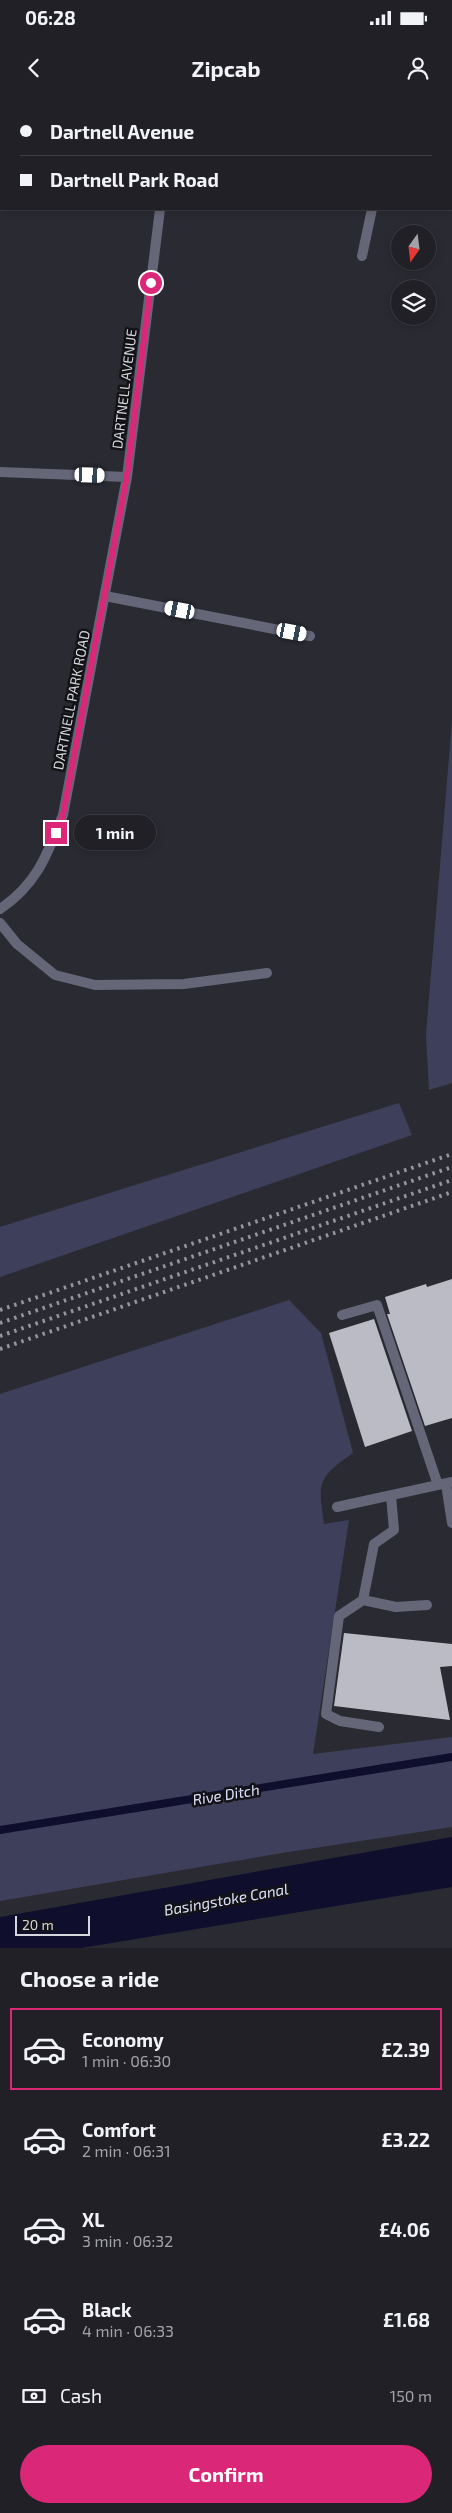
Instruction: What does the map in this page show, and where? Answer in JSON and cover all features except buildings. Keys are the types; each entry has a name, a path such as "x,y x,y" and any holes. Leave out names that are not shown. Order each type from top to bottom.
{"street":[{"name":"DARTNELL AVENUE","path":"127,476 160,210"},
{"path":"362,256 372,210"},
{"path":"0,472 127,476"},
{"name":"DARTNELL PARK ROAD","path":"0,909 16,898 41,868 63,815 106,596 127,476"},
{"path":"106,596 310,636"},
{"path":"0,923 17,944 55,975 95,985 184,984 267,973"},
{"path":"342,1315 378,1305 445,1484 452,1523"},
{"path":"337,1507 445,1484"},
{"path":"364,1600 374,1544 394,1530 391,1496"},
{"path":"379,1727 340,1721 326,1714 339,1616 364,1600 396,1608 427,1605"}],"shaded area":[{"path":"452,721 452,1083 429,1090 426,1035"},
{"path":"399,1103 412,1135 0,1277 0,1227"},
{"path":"289,1300 321,1333 353,1453 326,1475 321,1490 324,1524 349,1520 313,1754 452,1737 452,1827 282,1853 0,1901 0,1394"}],"water":[{"name":"Basingstoke Canal","path":"452,1837 452,1887 81,1948 0,1948 0,1917"}],"waterway":[{"name":"Rive Ditch","path":"0,1830 452,1757"}],"railway":[{"path":"0,1310 452,1154"},
{"path":"0,1323 452,1167"},
{"path":"0,1336 452,1180"},
{"path":"0,1349 452,1192"}],"route":[{"path":"56,833 63,815 106,596 127,476 151,283"}]}
